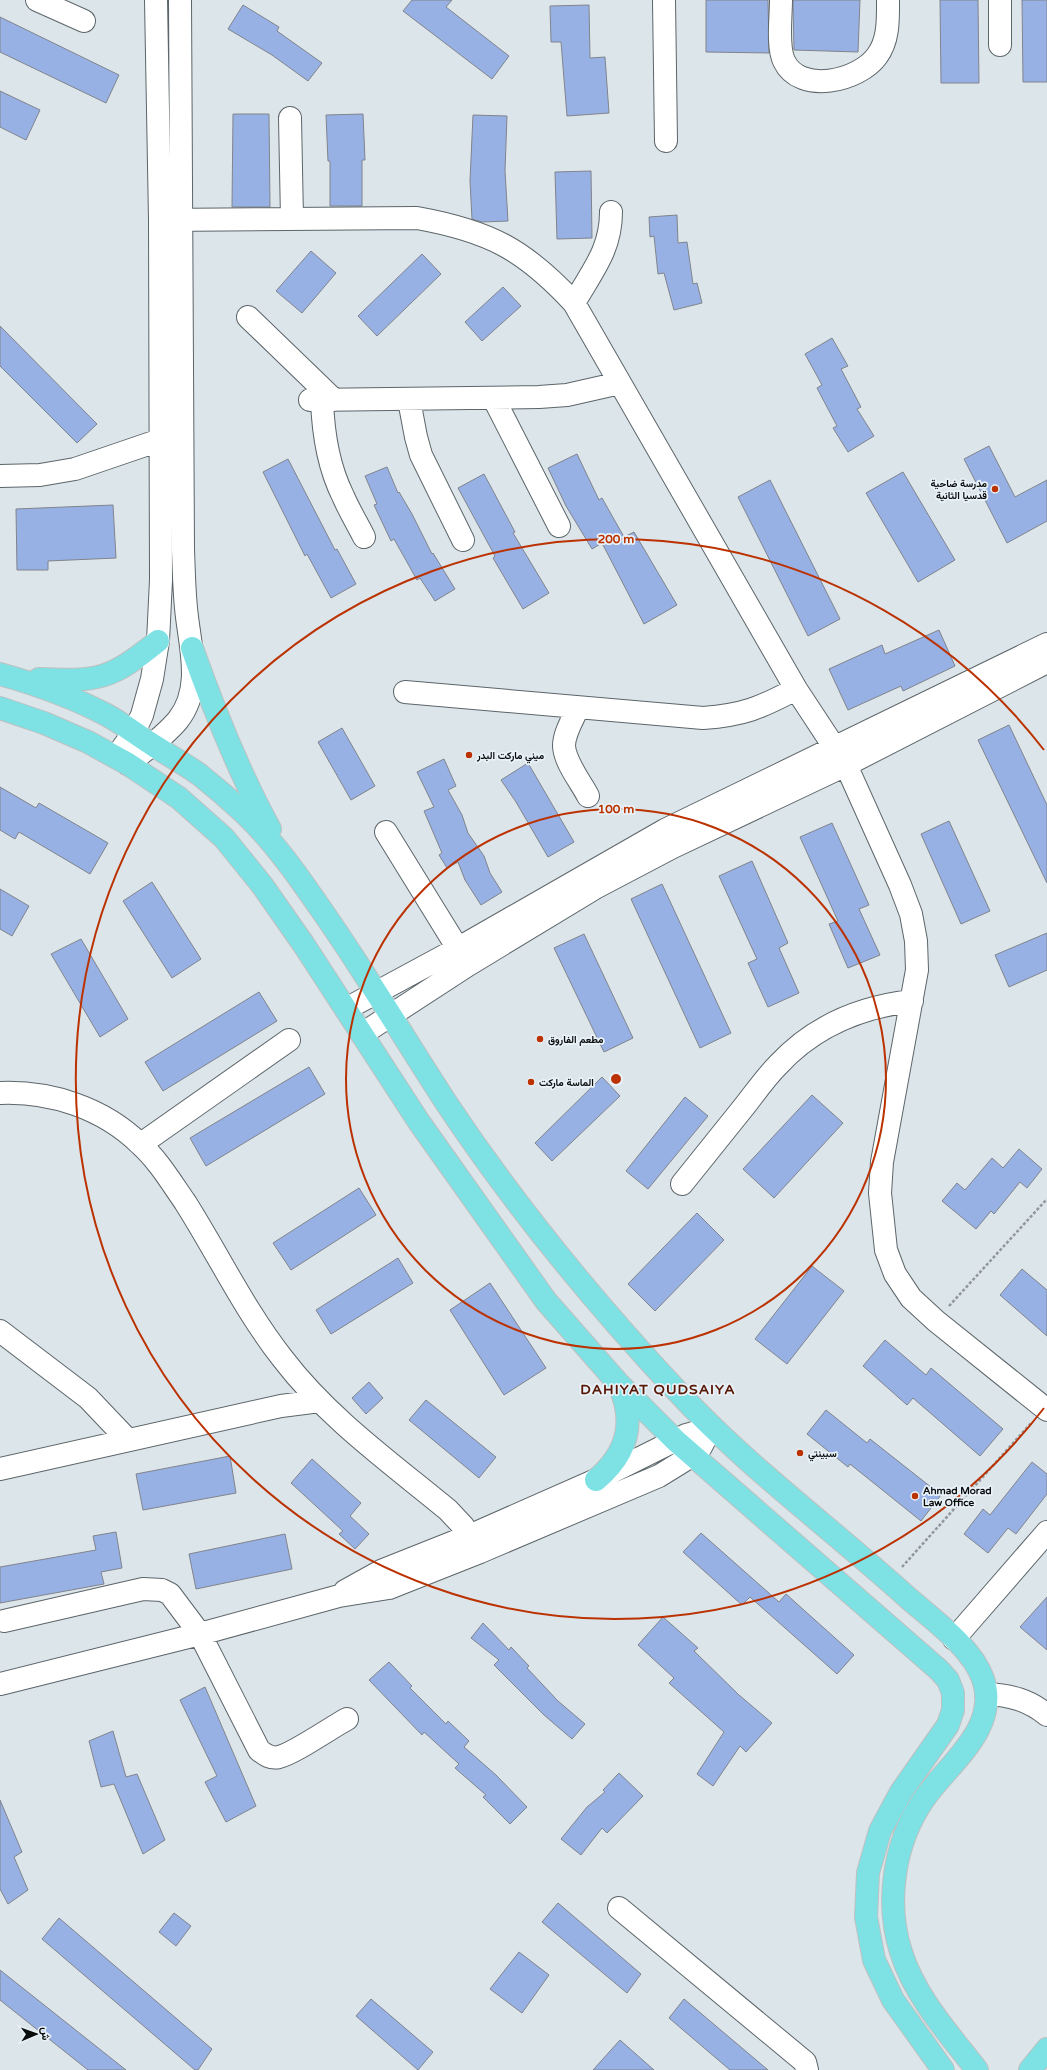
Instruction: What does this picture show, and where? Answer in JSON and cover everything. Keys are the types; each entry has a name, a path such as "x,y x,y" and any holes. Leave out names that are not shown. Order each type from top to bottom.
{"main road":[{"path":"8,676 90,680 114,673 135,660 158,641"},
{"path":"192,648 211,703 234,758 260,811 289,863 377,992 448,1104 507,1190 571,1272 640,1351 711,1428 890,1581 954,1639 974,1661 982,1677 986,1694 985,1713 979,1731 922,1802 905,1836 895,1874 894,1913 900,1951 916,1987 970,2068"},
{"path":"8,676 62,695 106,715 198,773 246,815 289,863"},
{"path":"0,708 44,723 88,742 122,761 179,798 224,838 262,885 346,1009 419,1122 546,1301 618,1382 675,1440 939,1670 948,1680 953,1693 954,1710 948,1725 901,1792 880,1831 868,1873 866,1917 874,1960 893,2000 943,2070"},
{"path":"596,1480 608,1470 618,1457 628,1428 628,1412 618,1382"},
{"path":"953,1693 986,1694"},
{"path":"1030,2070 1047,2049"}],"street":[{"path":"37,0 84,21"},
{"path":"122,761 143,738 179,719 188,702 193,684 192,648 186,602 183,550 171,220 156,0"},
{"path":"143,738 148,697 158,641 161,580 160,440 180,0"},
{"path":"664,0 666,141"},
{"path":"781,0 781,52 784,61 790,70 807,80 850,76 870,65 883,45 887,34 888,0"},
{"path":"1000,0 1000,45"},
{"path":"290,118 292,219"},
{"path":"574,303 603,253 608,240 610,212"},
{"path":"171,220 417,218 453,224 487,236 520,254 549,276 574,303 796,688 846,765 900,885 911,914 916,941 916,963 912,1001 882,1162 880,1193 886,1250 895,1274 911,1298 936,1321 1046,1409"},
{"path":"248,317 322,400 326,435 336,480 342,496 364,537"},
{"path":"322,400 494,399 567,395 620,383"},
{"path":"494,399 559,526"},
{"path":"409,400 421,455 463,540"},
{"path":"0,476 40,475 69,470 160,440"},
{"path":"158,641 192,648"},
{"path":"362,1034 392,1015 463,957 591,881 669,838 745,789 1047,644"},
{"path":"669,838 755,809 846,765 1047,662"},
{"path":"405,692 684,718 722,717 759,708 796,688"},
{"path":"578,708 564,746 569,761 588,796"},
{"path":"745,789 755,809"},
{"path":"386,832 463,957"},
{"path":"346,1009 377,992 463,957"},
{"path":"682,1184 777,1066 795,1048 827,1026 862,1010 887,1004 912,1001"},
{"path":"141,1144 289,1040"},
{"path":"0,1093 18,1092 52,1097 84,1107 114,1123 141,1144 162,1168 266,1336 300,1381 320,1401 448,1510 475,1544"},
{"path":"0,1331 88,1398 128,1439"},
{"path":"0,1469 128,1439 281,1406 320,1401"},
{"path":"0,1684 200,1634 339,1596 389,1588 675,1440 692,1433 711,1428"},
{"path":"475,1544 659,1476 693,1455 701,1447 711,1428"},
{"path":"954,1639 1047,1532"},
{"path":"4,1621 152,1588 162,1590 170,1594 200,1634 259,1750 265,1755 271,1757 285,1755 347,1719"},
{"path":"986,1694 1006,1695 1025,1701 1047,1715"},
{"path":"619,1908 805,2062 807,2070"}],"path":[{"path":"936,1321 1047,1199"},
{"path":"890,1581 1046,1409"}],"building":[{"path":"412,0 452,0 446,7 509,56 492,79 403,11"},
{"path":"706,0 768,0 769,53 706,52"},
{"path":"793,0 860,0 858,52 794,50"},
{"path":"940,0 978,0 979,83 941,83"},
{"path":"1022,0 1047,0 1047,82 1023,82"},
{"path":"243,5 279,27 277,31 322,63 308,81 272,55 228,29"},
{"path":"589,5 590,58 605,57 609,113 567,116 561,42 551,42 550,6"},
{"path":"0,17 119,75 106,103 0,52"},
{"path":"0,91 40,110 26,140 0,127"},
{"path":"233,114 269,114 270,207 232,207"},
{"path":"363,114 365,160 362,160 362,206 330,206 330,161 328,161 326,115"},
{"path":"473,115 507,116 505,171 508,221 482,222 472,219 470,181"},
{"path":"591,171 592,238 557,239 555,172"},
{"path":"677,215 678,243 687,242 693,284 697,283 702,303 674,310 664,273 658,274 654,236 650,237 649,217"},
{"path":"311,251 336,273 302,313 276,291"},
{"path":"422,254 441,274 377,336 358,316"},
{"path":"503,287 521,306 482,341 465,322"},
{"path":"0,326 97,424 77,443 0,366"},
{"path":"832,338 848,366 841,369 861,407 857,409 874,436 848,452 833,428 837,426 817,388 822,385 805,354"},
{"name":"مدرسة ضاحية قدسيا الثانية","path":"989,446 1015,497 1047,480 1047,521 1007,543 964,459"},
{"path":"577,454 599,500 602,498 624,537 634,532 677,605 644,624 602,543 592,549 566,506 548,468"},
{"path":"288,459 335,550 337,549 356,584 331,598 307,554 305,556 263,472"},
{"path":"387,467 398,493 399,492 412,514 432,554 433,553 455,589 435,601 420,578 417,580 394,539 391,541 374,505 377,504 365,476"},
{"path":"903,472 955,560 918,582 866,493"},
{"path":"484,474 515,532 513,533 549,593 523,609 493,558 495,556 458,488"},
{"path":"770,480 840,619 808,636 738,497"},
{"path":"113,505 116,558 48,561 48,570 17,570 16,509"},
{"path":"939,630 955,666 903,691 901,686 848,710 829,669 882,645 885,654"},
{"path":"1009,725 1047,805 1047,883 978,740"},
{"path":"342,728 375,786 351,800 318,742"},
{"path":"444,759 456,786 448,790 462,815 468,833 484,856 490,873 502,892 481,905 465,880 458,862 447,868 439,855 442,853 424,811 434,807 417,772"},
{"path":"528,763 574,842 548,857 516,802 501,780"},
{"path":"0,787 36,808 39,803 108,843 90,874 19,832 15,839 0,830"},
{"path":"949,821 990,911 961,924 921,834"},
{"path":"832,823 869,905 859,909 880,955 848,968 829,924 838,921 800,837"},
{"path":"752,861 788,943 779,948 799,993 768,1007 748,963 757,959 719,876"},
{"path":"152,882 201,959 172,978 123,901"},
{"path":"662,884 731,1033 700,1048 631,899"},
{"path":"0,889 29,906 12,936 0,929"},
{"path":"1047,933 1047,970 1009,987 995,955"},
{"path":"584,934 633,1038 604,1052 554,948"},
{"path":"81,939 128,1019 100,1037 51,954"},
{"path":"259,992 277,1021 163,1091 145,1062"},
{"path":"309,1067 325,1094 206,1166 190,1138"},
{"path":"602,1077 620,1096 552,1161 535,1143"},
{"path":"812,1095 843,1123 774,1198 743,1169"},
{"path":"685,1097 708,1116 648,1189 626,1171"},
{"path":"1019,1149 1042,1169 1027,1188 1020,1182 994,1214 991,1211 976,1229 942,1201 957,1183 965,1190 992,1158 1003,1168"},
{"path":"359,1188 376,1215 291,1270 273,1243"},
{"path":"697,1213 724,1240 655,1311 628,1284"},
{"path":"398,1258 413,1283 331,1334 316,1310"},
{"path":"812,1266 844,1291 787,1364 755,1339"},
{"path":"1022,1269 1047,1290 1047,1336 1000,1295"},
{"path":"490,1283 546,1368 504,1395 450,1310"},
{"path":"885,1340 926,1375 931,1368 1003,1429 980,1456 913,1398 907,1405 863,1366"},
{"path":"369,1382 383,1398 366,1414 352,1398"},
{"path":"426,1400 496,1457 479,1478 409,1420"},
{"path":"826,1410 867,1443 870,1439 941,1495 921,1521 850,1464 848,1467 807,1434"},
{"path":"230,1456 236,1493 143,1510 136,1474"},
{"path":"312,1459 361,1503 350,1516 369,1534 355,1549 339,1534 343,1531 291,1483"},
{"path":"1032,1462 1047,1474 1047,1494 1016,1534 1008,1528 988,1553 964,1534 983,1509 990,1515"},
{"path":"116,1532 122,1568 101,1572 104,1584 0,1603 0,1567 96,1550 93,1536"},
{"path":"701,1533 779,1602 786,1594 854,1655 837,1674 750,1597 742,1605 683,1552"},
{"path":"285,1534 292,1569 196,1589 189,1554"},
{"path":"1047,1597 1047,1650 1020,1627"},
{"path":"663,1617 698,1648 694,1651 739,1695 772,1723 746,1752 740,1746 713,1786 697,1774 724,1732 669,1683 674,1678 638,1645"},
{"path":"483,1623 509,1650 511,1647 529,1666 527,1668 558,1701 585,1724 572,1739 544,1715 494,1665 499,1660 471,1638"},
{"path":"389,1662 412,1686 410,1688 446,1724 448,1721 469,1741 464,1747 496,1775 527,1807 510,1824 483,1797 486,1795 455,1768 459,1764 424,1732 422,1735 369,1680"},
{"path":"205,1687 256,1806 226,1822 205,1782 217,1776 180,1700"},
{"path":"113,1731 126,1777 137,1774 165,1840 143,1854 114,1784 101,1787 89,1741"},
{"path":"619,1773 643,1796 607,1833 602,1828 581,1855 561,1839 587,1807 605,1792 603,1790"},
{"path":"0,1800 22,1852 14,1857 28,1890 8,1904 0,1889"},
{"path":"558,1903 641,1974 627,1993 542,1922"},
{"path":"174,1913 191,1926 176,1946 159,1932"},
{"path":"59,1918 212,2049 198,2070 195,2070 42,1939"},
{"path":"519,1952 549,1975 522,2013 490,1989"},
{"path":"0,1970 126,2070 88,2070 0,2000"},
{"path":"371,1999 433,2052 418,2070 356,2016"},
{"path":"684,1999 768,2070 730,2070 669,2018"},
{"path":"620,2040 654,2070 593,2070"}],"place":[{"name":"مدرسة ضاحية قدسيا الثانية","path":"995,489"},
{"name":"ميني ماركت البدر","path":"469,755"},
{"name":"مطعم الفاروق","path":"540,1039"},
{"name":"الماسة ماركت","path":"531,1082"},
{"name":"سبينتي","path":"800,1453"},
{"name":"Ahmad Morad Law Office","path":"915,1496"}],"district":[{"name":"DAHIYAT QUDSAIYA","path":"658,1389"}]}
